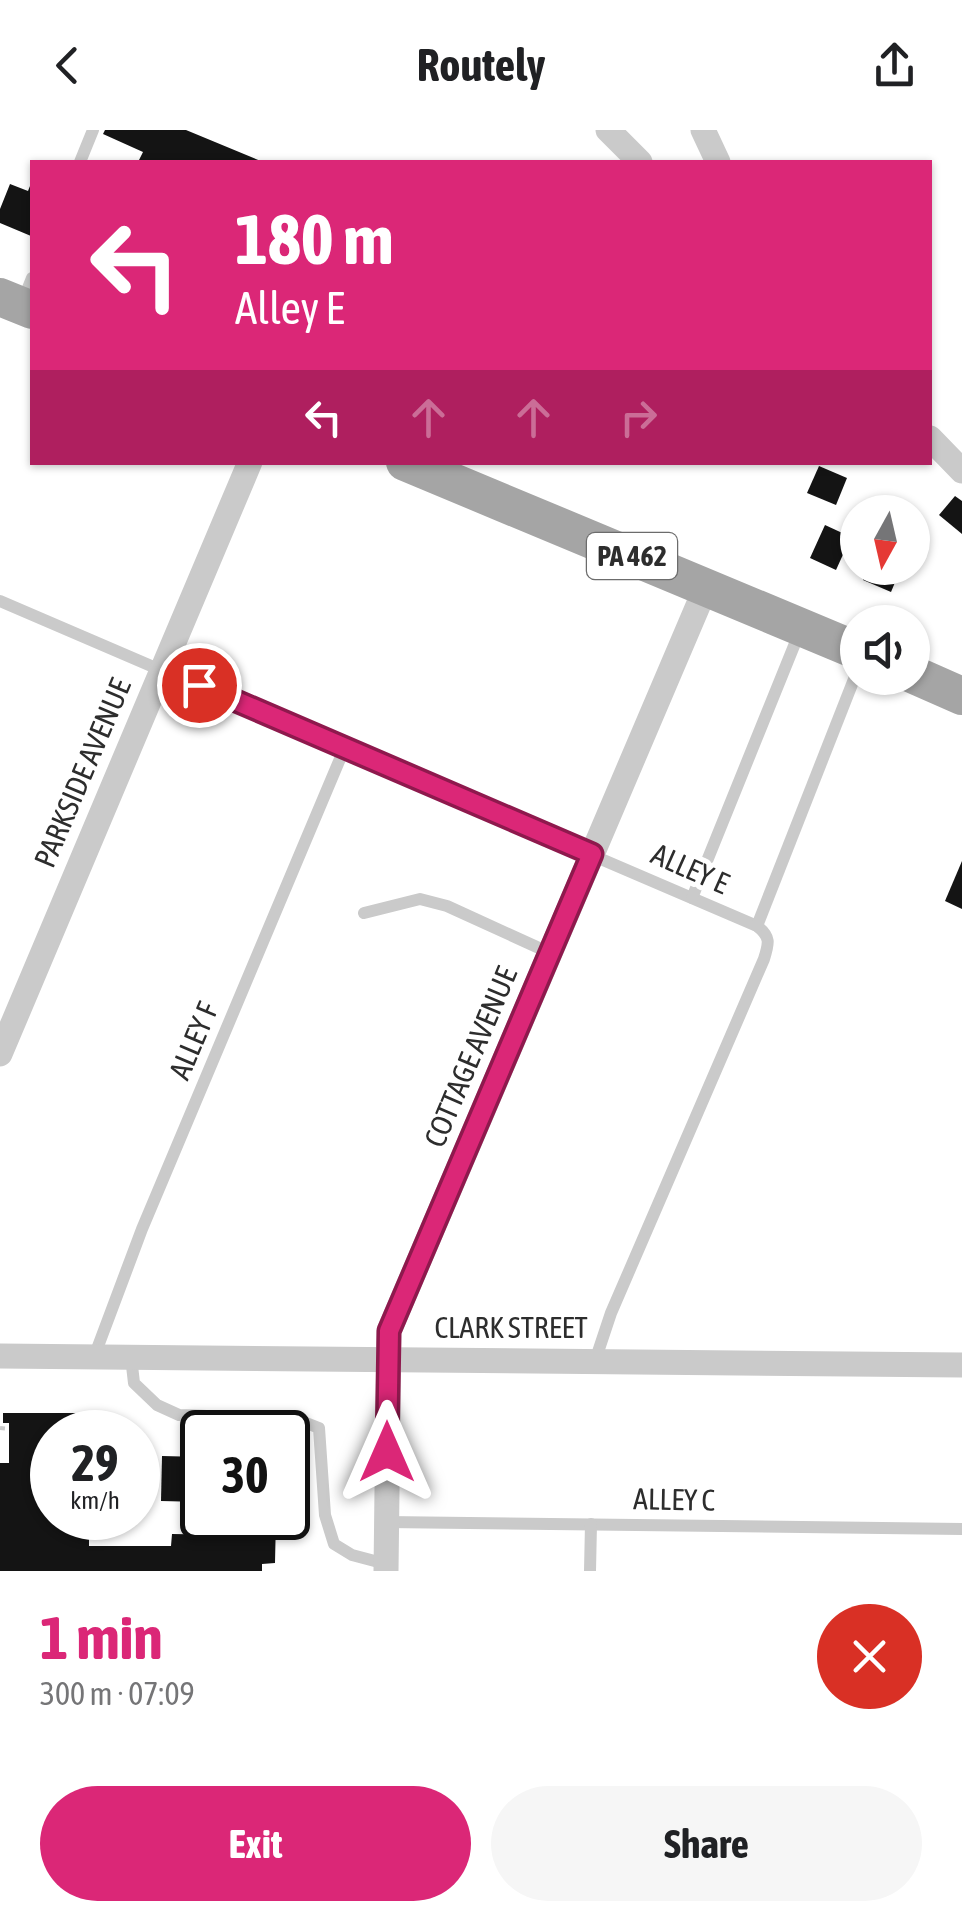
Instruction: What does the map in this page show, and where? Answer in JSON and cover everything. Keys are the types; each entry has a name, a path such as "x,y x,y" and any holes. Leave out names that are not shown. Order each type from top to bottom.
{"main road":[{"name":"PA 462","path":"412,465 840,643"},
{"path":"930,682 962,696"}],"street":[{"path":"608,130 638,160"},
{"path":"703,130 717,160"},
{"path":"932,440 962,470"},
{"name":"PARKSIDE AVENUE","path":"0,1054 249,465"},
{"name":"COTTAGE AVENUE","path":"386,1568 389,1331 706,587"},
{"name":"CLARK STREET","path":"0,1356 962,1365"}],"lane":[{"path":"81,160 93,130"},
{"name":"ALLEY E","path":"0,600 345,746 767,934 770,942 764,959 611,1313 594,1361"},
{"path":"692,898 802,627"},
{"path":"756,926 848,695"},
{"name":"ALLEY F","path":"94,1357 142,1230 345,746"},
{"path":"364,913 420,899 447,906 550,954"},
{"path":"131,1357 134,1384 158,1405 179,1415 296,1419 319,1428 325,1515 334,1544 386,1568"},
{"name":"ALLEY C","path":"386,1522 962,1529"},
{"path":"590,1571 591,1524"}],"path":[{"path":"0,1428 9,1428"}],"building":[{"path":"105,130 186,130 258,160 139,160 143,152 103,134"},
{"path":"10,184 28,191 30,186 30,236 0,223 0,209"},
{"path":"819,466 847,478 836,505 807,493"},
{"path":"955,496 962,501 962,534 939,515"},
{"path":"825,525 840,532 840,561 836,570 810,558"},
{"path":"875,585 894,585 891,592"},
{"path":"962,861 962,909 945,901"},
{"path":"3,1413 30,1413 30,1540 89,1540 89,1546 171,1546 172,1534 180,1534 180,1540 276,1540 275,1563 262,1564 262,1571 0,1571 0,1463 9,1463 9,1423 3,1423"},
{"path":"162,1456 180,1456 180,1501 161,1501"}],"route":[{"path":"199,685 592,854 389,1331 387,1452"}]}
